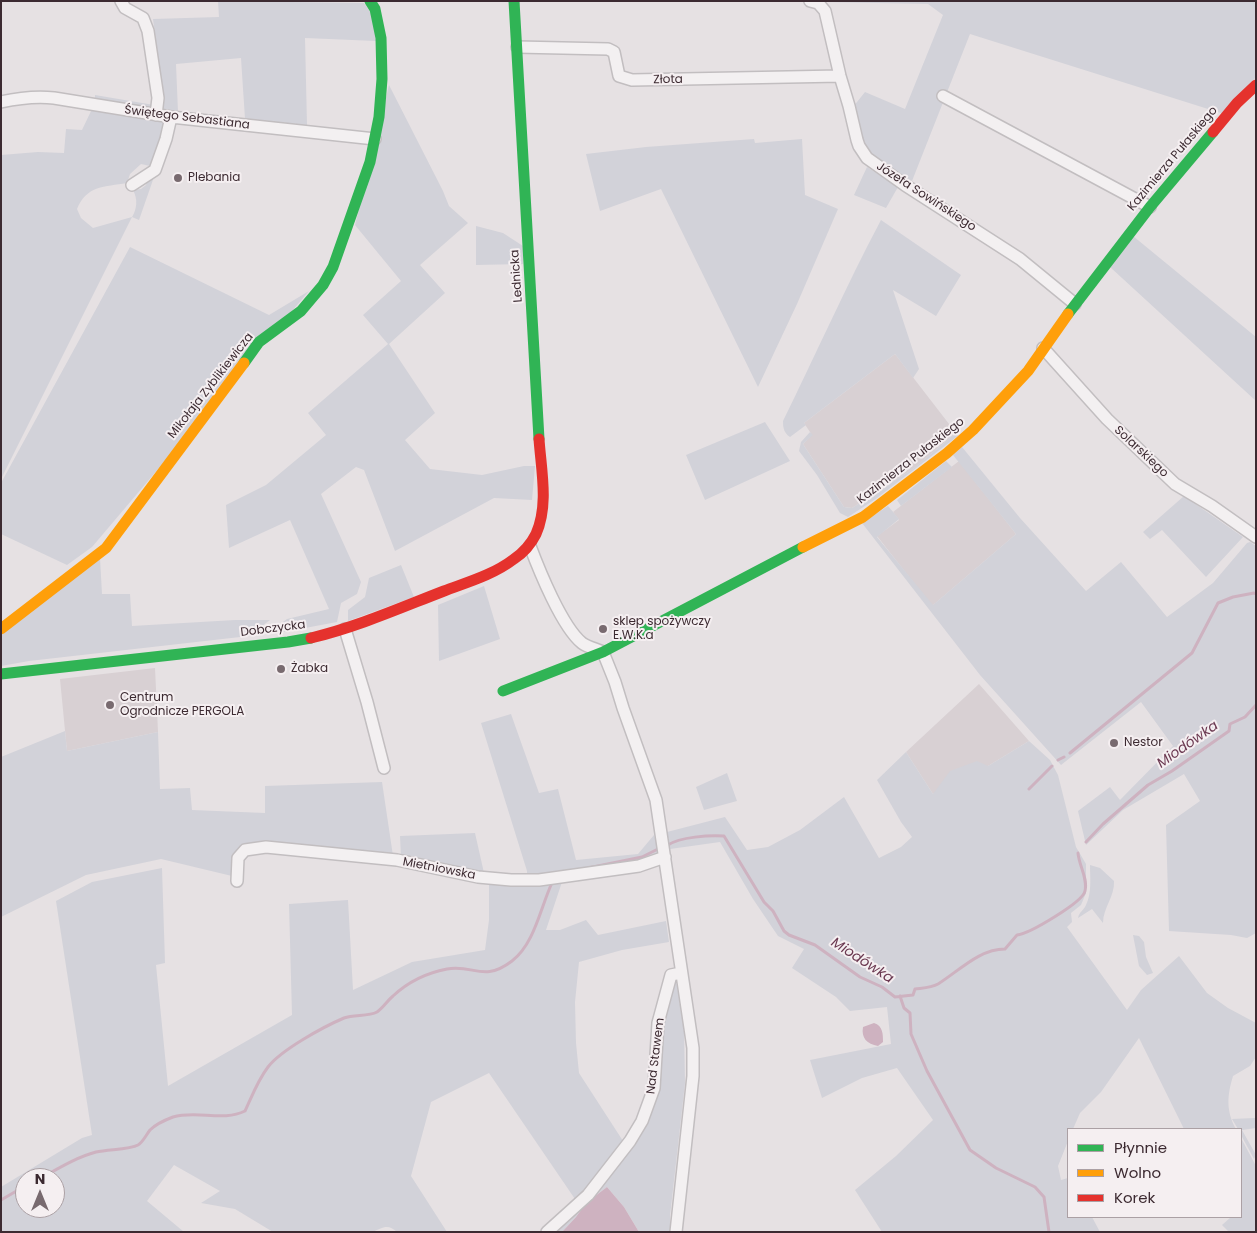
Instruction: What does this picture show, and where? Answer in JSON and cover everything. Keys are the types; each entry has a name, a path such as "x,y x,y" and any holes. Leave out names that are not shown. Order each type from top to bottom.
{"street":[{"path":"121,1 125,8 143,18 148,31 158,98 156,115"},
{"name":"Mikołaja Zyblikiewicza","path":"1,629 78,572 106,548 259,342 301,310 323,285 333,267 370,162 379,116 382,58 381,38 375,10 370,1"},
{"name":"Lednicka","path":"514,1 543,500 538,530 530,546"},
{"name":"Józefa Sowińskiego","path":"810,1 818,3 825,11 858,146 867,158 904,185 1015,256 1075,304"},
{"name":"Złota","path":"516,47 608,49 614,52 619,76 632,80 840,76"},
{"name":"Kazimierza Pułaskiego","path":"503,691 603,652 746,576 863,517 947,453 973,430 1028,371 1075,304 1150,207 1237,103 1256,85"},
{"path":"944,96 1150,207"},
{"name":"Świętego Sebastiana","path":"1,102 30,97 54,98 171,117 375,139"},
{"path":"132,185 155,170 166,139 171,117"},
{"name":"Solarskiego","path":"1043,348 1107,419 1175,484 1212,506 1256,537"},
{"path":"530,546 537,565 567,627 582,643 603,652 656,800 693,1048 693,1076 676,1232"},
{"name":"Dobczycka","path":"1,674 306,639 345,629 500,568 518,557 530,546"},
{"path":"345,629 384,768"},
{"name":"Mietniowska","path":"237,881 238,858 245,850 266,847 397,860 478,877 511,880 539,880 639,866 665,857"},
{"name":"Nad Stawem","path":"547,1232 588,1195 630,1142 642,1121 654,1088 658,1023 671,975 681,973"}],"shaded area":[{"path":"218,1 364,3 373,16 376,41 305,38 307,125 245,119 241,58 176,64 178,112 163,110 153,19 219,17"},
{"path":"1256,1 1256,77 1224,114 970,34 912,181 870,155 864,147 853,107 865,92 905,109 943,15 928,4 825,2"},
{"path":"389,85 449,206 468,223 420,265 445,293 389,344 435,413 405,440 430,469 482,475 524,466 535,466 532,500 494,498 395,551 364,470 356,467 321,494 361,582 357,594 341,603 337,622 273,634 272,630 287,619 329,609 290,520 229,548 226,505 266,485 326,435 308,413 388,344 363,315 401,281 355,225"},
{"path":"95,95 154,105 154,110 95,101"},
{"path":"92,109 165,123 152,168 141,164 130,174 127,183 97,188 91,191 81,201 77,209 81,218 93,228 132,217 1,479 1,155 38,152 64,153 66,129 82,130"},
{"path":"754,139 755,143 802,139 805,195 838,209 797,304 758,387 661,189 600,211 586,154 646,147"},
{"path":"867,167 898,187 886,208 854,195"},
{"path":"149,175 154,177 139,220 132,217 136,204 133,190 141,189 146,185"},
{"path":"881,220 961,275 936,316 893,290 919,369 913,378 895,354 804,423 806,425 790,437 784,430 783,421"},
{"path":"476,226 503,233 523,246 523,264 476,265"},
{"path":"1133,236 1256,337 1256,401 1110,267"},
{"path":"130,247 269,315 309,291 92,547 67,565 1,534 1,483"},
{"path":"895,354 956,433 913,469 852,508 844,507 803,444 812,435 804,423"},
{"path":"765,422 790,461 705,500 686,455"},
{"path":"810,432 813,435 803,444 844,507 852,508 913,469 956,433 959,435 877,498 848,517 840,513 817,475 799,451 801,442"},
{"path":"962,447 1020,518 1086,591 1121,562 1167,617 1213,583 1247,543 1250,542 1256,546 1256,933 1247,938 1231,935 1169,931 1166,825 1200,801 1184,774 1123,810 1086,845 1078,811 1110,787 1120,800 1173,746 1141,702 1061,765 980,675 862,523 888,506 899,519 877,537 933,605 1016,534 953,455"},
{"path":"946,461 952,467 901,506 897,500"},
{"path":"959,461 1016,534 932,606 877,536 899,520 893,512"},
{"path":"1184,496 1243,537 1206,577 1162,530 1150,539 1143,532"},
{"path":"100,558 102,594 130,594 132,626 235,620 270,620 249,636 29,661 1,666 1,635"},
{"path":"401,565 414,597 348,621 348,610 365,597 369,578"},
{"path":"484,586 500,639 439,661 438,605"},
{"name":"Centrum Ogrodnicze PERGOLA","path":"155,668 158,732 67,751 60,679"},
{"path":"979,684 1029,741 988,766 933,794 906,752"},
{"path":"511,714 539,793 558,789 576,860 638,854 654,835 660,855 648,862 527,876 481,723"},
{"path":"65,731 67,751 158,732 160,789 190,788 192,810 265,813 265,786 382,782 393,856 244,845 234,855 232,876 161,859 86,875 1,917 1,757"},
{"path":"1029,741 1050,760 1058,775 1076,847 1086,864 1086,893 1081,905 1071,913 1072,922 1067,927 1127,1010 1141,990 1179,956 1207,993 1228,1008 1256,1023 1256,1057 1250,1066 1233,1076 1230,1090 1229,1110 1236,1128 1184,1128 1139,1038 1101,1092 1080,1113 1073,1128 1067,1128 1067,1144 1058,1166 1061,1180 1067,1178 1067,1218 1093,1218 1100,1232 882,1232 855,1190 896,1156 933,1120 897,1068 862,1078 822,1098 810,1060 891,1044 887,1007 850,1011 836,997 792,968 804,949 778,936 753,899 720,842 670,849 667,832 725,817 747,850 768,847 800,830 844,797 879,858 901,847 912,837 901,822 877,780 906,752 933,794 950,771 977,761 988,766"},
{"path":"727,773 737,801 704,810 696,787"},
{"path":"475,833 484,873 401,857 400,836"},
{"path":"1090,865 1100,868 1114,881 1113,892 1103,923 1092,909 1078,918 1089,896"},
{"path":"162,868 165,963 156,965 168,1086 292,1015 289,904 348,900 353,990 412,962 485,950 489,920 489,881 562,882 546,930 560,930 586,920 598,935 666,921 669,942 622,950 579,962 575,1002 579,1073 623,1141 577,1202 489,1073 431,1102 411,1176 447,1232 397,1232 388,1227 372,1232 273,1232 235,1209 201,1203 220,1191 174,1165 147,1201 184,1232 1,1232 1,1187 15,1179 15,1218 65,1218 65,1168 32,1168 82,1138 92,1135 56,901 92,882"},
{"path":"1133,935 1139,936 1144,942 1146,957 1153,973 1147,975 1139,966"},
{"path":"672,980 676,980 684,1031 685,1083 670,1216 670,1232 639,1232 624,1207 607,1187 586,1203 562,1232 553,1232 651,1112 660,1041"},
{"path":"874,1023 881,1028 883,1033 883,1042 878,1046 868,1042 863,1034 863,1027"},
{"path":"1255,1118 1256,1128 1242,1130 1242,1128 1237,1128 1232,1119"},
{"path":"1242,1130 1256,1155 1254,1159 1242,1137"},
{"path":"1242,1140 1256,1166 1256,1232 1229,1232 1222,1225 1230,1218 1242,1218"},
{"path":"607,1187 624,1207 639,1232 562,1232 586,1203"}],"waterway":[{"path":"1070,753 1192,653 1218,603 1233,597 1256,594"},
{"name":"Miodówka","path":"1086,842 1103,824 1148,785 1172,771 1229,731 1230,724 1245,717 1256,705"},
{"path":"1058,760 1064,757"},
{"path":"1029,789 1052,766"},
{"name":"Miodówka","path":"668,845 687,838 724,836 784,931 789,935 815,945 860,977 882,987 895,997 913,995 915,989 935,985 978,957 996,950 1005,949 1017,935 1043,924 1075,902 1082,896 1086,886 1078,853"},
{"name":"Miodówka","path":"588,868 642,857 660,848"},
{"name":"Miodówka","path":"59,1168 89,1154 138,1145 152,1128 173,1117 182,1115 228,1116 245,1111 264,1072 274,1060 292,1046 314,1033 344,1018 377,1012 405,986 432,973 456,968 486,972 502,967 520,954 526,945 536,926 551,885"},
{"path":"900,996 904,1008 910,1013 911,1034 927,1071 970,1150 996,1168 1035,1187 1044,1197 1049,1232"},
{"name":"Miodówka","path":"1,1200 15,1192"}],"traffic: fast":[{"path":"244,363 259,342 301,311 323,285 333,267 370,162 379,117 382,79 381,38 375,9 370,1"},
{"path":"514,1 539,439"},
{"path":"1068,314 1150,207 1213,132"},
{"path":"503,691 603,652 803,547"},
{"path":"1,674 311,638"}],"traffic: slow":[{"path":"803,547 863,517 947,453 973,430 1028,371 1068,314"},
{"path":"1,629 106,548 244,363"}],"traffic: jam":[{"path":"1213,132 1237,103 1256,85"},
{"path":"311,638 362,623 480,578 506,565 521,554 536,534 542,511 543,487 539,439"}],"place":[{"name":"Plebania","path":"178,178"},
{"name":"sklep spożywczy E.W.K.a","path":"603,629"},
{"name":"Żabka","path":"281,669"},
{"name":"Centrum Ogrodnicze PERGOLA","path":"110,705"},
{"name":"Nestor","path":"1114,743"}]}
